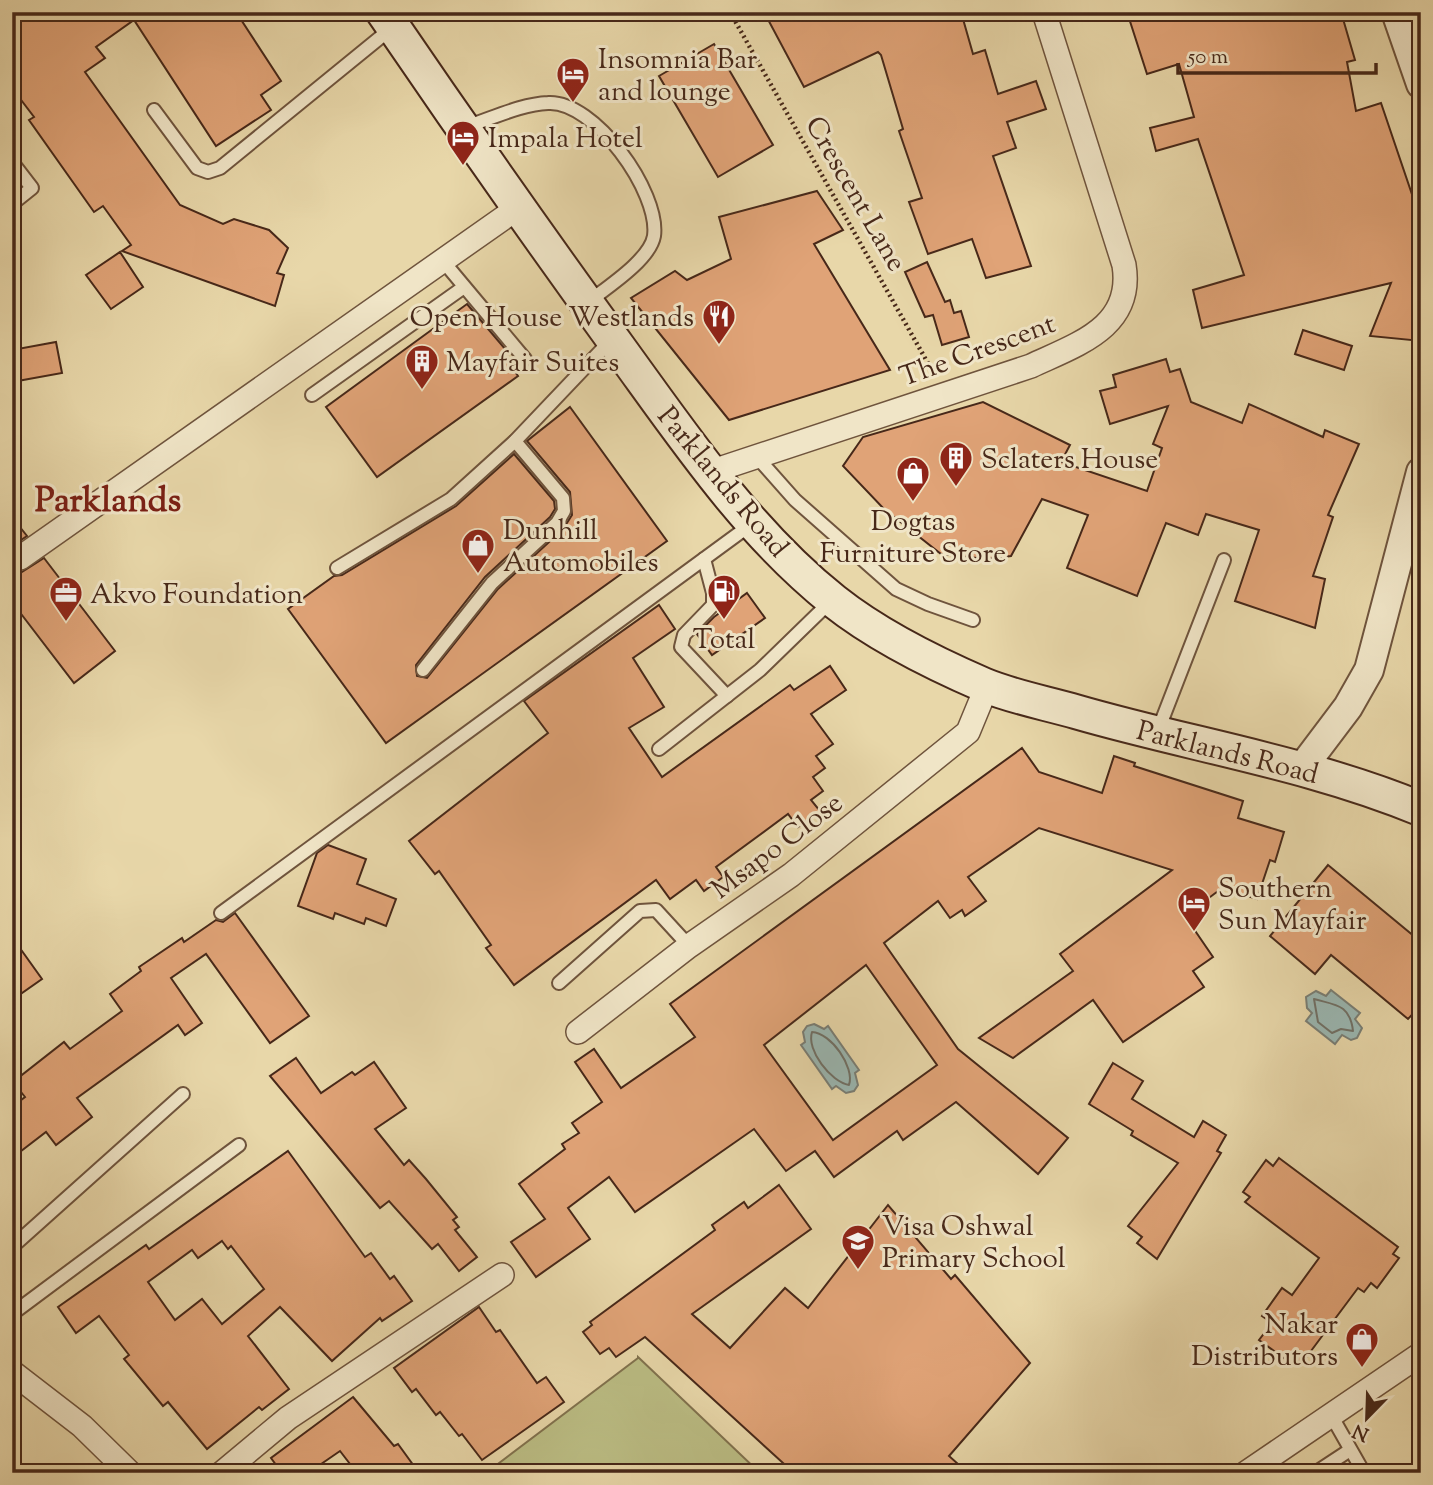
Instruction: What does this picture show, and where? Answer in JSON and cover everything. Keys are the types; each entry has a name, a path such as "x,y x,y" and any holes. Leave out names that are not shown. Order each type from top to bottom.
{"main road":[{"name":"Parklands Road","path":"388,20 587,303 710,472 753,523 832,600 859,620 921,655 987,686 1157,733 1301,768 1421,809"}],"street":[{"name":"The Crescent","path":"710,472 1031,366 1076,344 1107,324 1126,296 1124,265 1044,12"},
{"path":"1396,12 1421,84"},
{"path":"20,558 519,207"},
{"path":"1301,768 1348,707 1369,670 1415,515 1421,472"},
{"name":"Msapo Close","path":"578,1032 689,946 791,875 968,732 987,686"},
{"path":"222,1473 288,1418 502,1275"},
{"path":"1246,1473 1421,1354"},
{"path":"13,1373 82,1426 130,1473"}],"lane":[{"path":"154,110 197,168 208,172 219,168 388,20"},
{"path":"464,128 550,102 577,111 620,148 649,196 654,235 647,254 587,303"},
{"path":"12,162 32,188 12,204"},
{"path":"443,261 524,359"},
{"path":"312,395 464,287"},
{"path":"337,568 451,499 515,441 612,338"},
{"path":"424,670 492,583 557,523 564,511 563,498 515,441"},
{"path":"756,456 795,500 896,589 973,620"},
{"path":"221,913 753,523"},
{"path":"704,559 713,593 713,605 684,635 681,647 727,695"},
{"path":"1157,733 1224,560"},
{"path":"659,749 760,670 832,600"},
{"path":"559,983 640,911 656,910 689,946"},
{"path":"12,1247 183,1094"},
{"path":"12,1314 239,1146"},
{"path":"1331,1415 1364,1473"},
{"path":"1315,1473 1350,1450"}],"path":[{"name":"Crescent Lane","path":"730,12 869,254 946,396"}],"green space":[{"path":"638,1358 760,1473 486,1473"}],"water":[{"path":"1331,990 1360,1013 1355,1019 1362,1028 1357,1038 1351,1040 1342,1035 1335,1044 1306,1021 1312,1013 1307,1008 1306,997 1316,991 1326,996"},
{"path":"814,1024 824,1029 828,1026 859,1070 855,1073 858,1085 854,1091 846,1093 836,1086 832,1089 801,1045 805,1042 803,1032 807,1026"}],"building":[{"path":"12,12 236,12 281,81 261,95 271,110 216,146 134,20 96,47 105,58 85,72 180,205 223,224 234,219 269,230 288,248 277,273 284,275 275,306 122,251 131,245 103,206 94,212 29,120 34,117 12,88"},
{"path":"764,12 961,12 973,54 985,50 998,94 1036,81 1046,109 1007,122 1016,148 993,156 1031,266 986,278 972,239 928,254 909,202 922,198 899,131 903,129 881,55 878,52 804,87"},
{"path":"1127,12 1341,12 1355,60 1347,62 1356,111 1381,103 1421,221 1421,341 1370,336 1391,283 1202,328 1193,290 1244,275 1198,139 1156,151 1150,128 1194,117 1179,64 1147,74"},
{"path":"714,44 773,145 718,177 659,76"},
{"path":"817,191 843,230 814,244 890,370 729,420 631,298 675,271 687,280 731,259 719,217"},
{"path":"120,252 143,287 111,309 86,275"},
{"path":"927,262 945,302 950,300 954,313 961,311 969,337 942,345 933,315 925,317 905,272"},
{"name":"Mayfair Suites","path":"467,304 506,350 502,354 518,376 377,477 326,407"},
{"path":"1303,330 1352,346 1344,370 1295,354"},
{"path":"56,342 62,373 12,382 12,350"},
{"path":"1166,359 1170,372 1180,369 1191,402 1242,423 1249,404 1323,437 1325,430 1359,444 1328,515 1333,517 1313,576 1325,579 1315,628 1235,601 1259,530 1206,514 1198,535 1166,523 1137,596 1067,568 1088,515 1042,499 1011,556 986,559 941,554 884,509 843,466 863,437 983,402 1070,445 1061,462 1147,491 1162,448 1153,444 1168,406 1110,424 1100,391 1116,387 1113,375"},
{"name":"Dunhill Automobiles","path":"570,407 667,541 386,743 288,609 334,576 342,575 456,506 514,454 554,501 555,509 550,517 485,577 416,665 417,676 427,678 498,589 563,529 572,515 570,492 527,441"},
{"path":"12,517 27,536 12,546"},
{"path":"44,558 115,651 74,683 12,602 12,569 22,572"},
{"path":"747,593 765,618 712,655 697,634 714,617"},
{"path":"659,605 675,629 633,658 664,707 629,728 662,777 790,685 794,690 830,666 846,690 811,714 833,744 816,756 825,768 813,777 823,791 811,800 820,811 798,827 788,814 716,867 723,877 704,891 696,880 670,899 656,880 514,985 486,948 491,945 439,871 435,874 409,841 548,733 524,701"},
{"path":"1022,748 1039,772 1102,793 1114,756 1135,763 1134,766 1243,801 1238,818 1284,832 1275,862 1270,860 1257,899 1222,888 1185,916 1213,957 1193,971 1204,987 1123,1042 1093,1000 1013,1058 979,1038 1073,971 1060,954 1172,870 1039,828 968,877 986,901 965,916 962,910 950,918 938,901 884,943 958,1049 1068,1138 1038,1174 956,1102 903,1140 897,1131 834,1177 815,1151 786,1171 754,1129 635,1212 609,1177 568,1208 590,1239 536,1277 511,1242 545,1219 519,1184 565,1149 562,1144 579,1133 572,1123 602,1102 575,1062 594,1049 621,1088 695,1037 670,1004","holes":["866,965 937,1065 833,1140 764,1045"]},
{"path":"328,845 366,859 357,884 396,899 386,926 366,918 364,924 335,913 333,919 298,906 317,853"},
{"path":"1328,865 1421,942 1421,1005 1408,1019 1331,955 1315,974 1270,936"},
{"path":"235,913 309,1016 270,1043 206,954 171,978 202,1023 185,1035 178,1025 77,1098 92,1117 56,1145 46,1132 12,1158 12,1107 25,1097 13,1082 64,1042 70,1049 122,1011 110,994 141,971 139,967 182,938 184,942 216,920 223,922"},
{"path":"12,937 42,979 12,1000"},
{"path":"296,1058 321,1093 352,1072 355,1075 374,1062 406,1108 375,1129 404,1165 409,1160 457,1217 453,1220 459,1227 455,1230 477,1257 459,1271 438,1244 432,1249 389,1201 380,1208 270,1076"},
{"path":"1113,1063 1143,1081 1132,1099 1194,1137 1203,1121 1226,1135 1217,1151 1221,1153 1157,1259 1137,1243 1142,1237 1128,1226 1178,1163 1131,1135 1133,1131 1089,1104"},
{"path":"288,1151 365,1257 371,1253 390,1279 394,1276 412,1301 382,1321 380,1318 332,1361 280,1307 248,1336 289,1389 262,1410 259,1407 207,1449 168,1402 163,1406 124,1359 129,1355 99,1316 76,1333 58,1307 146,1245 149,1249","holes":["222,1241 228,1249 231,1246 264,1289 222,1324 202,1299 175,1320 148,1282 192,1250 198,1258"]},
{"path":"1279,1158 1398,1247 1393,1254 1399,1258 1377,1288 1371,1283 1364,1292 1358,1288 1302,1363 1297,1360 1293,1365 1259,1340 1272,1323 1262,1316 1282,1288 1292,1295 1319,1258 1245,1202 1250,1197 1243,1192 1266,1160 1273,1166"},
{"path":"779,1185 811,1229 692,1314 730,1348 785,1288 808,1308 888,1205 951,1279 955,1275 1030,1363 949,1456 968,1473 794,1473 645,1337 616,1357 609,1348 600,1354 583,1332 592,1325 590,1322 715,1230 712,1225 744,1202 748,1208"},
{"path":"479,1307 496,1332 500,1330 537,1383 546,1377 564,1402 482,1460 440,1412 436,1415 416,1389 412,1392 394,1368"},
{"path":"353,1397 394,1446 398,1444 419,1473 357,1473 340,1451 308,1473 282,1473 271,1458"}],"place":[{"name":"Insomnia Bar and lounge","path":"573,104"},
{"name":"Impala Hotel","path":"463,167"},
{"name":"Open House Westlands","path":"719,346"},
{"name":"Mayfair Suites","path":"422,391"},
{"name":"Sclaters House","path":"956,488"},
{"name":"Dogtas Furniture Store","path":"913,503"},
{"name":"Dunhill Automobiles","path":"478,575"},
{"name":"Total","path":"724,621"},
{"name":"Akvo Foundation","path":"66,623"},
{"name":"Southern Sun Mayfair","path":"1194,933"},
{"name":"Visa Oshwal Primary School","path":"858,1271"},
{"name":"Nakar Distributors","path":"1362,1369"}],"district":[{"name":"Parklands","path":"108,499"}]}
